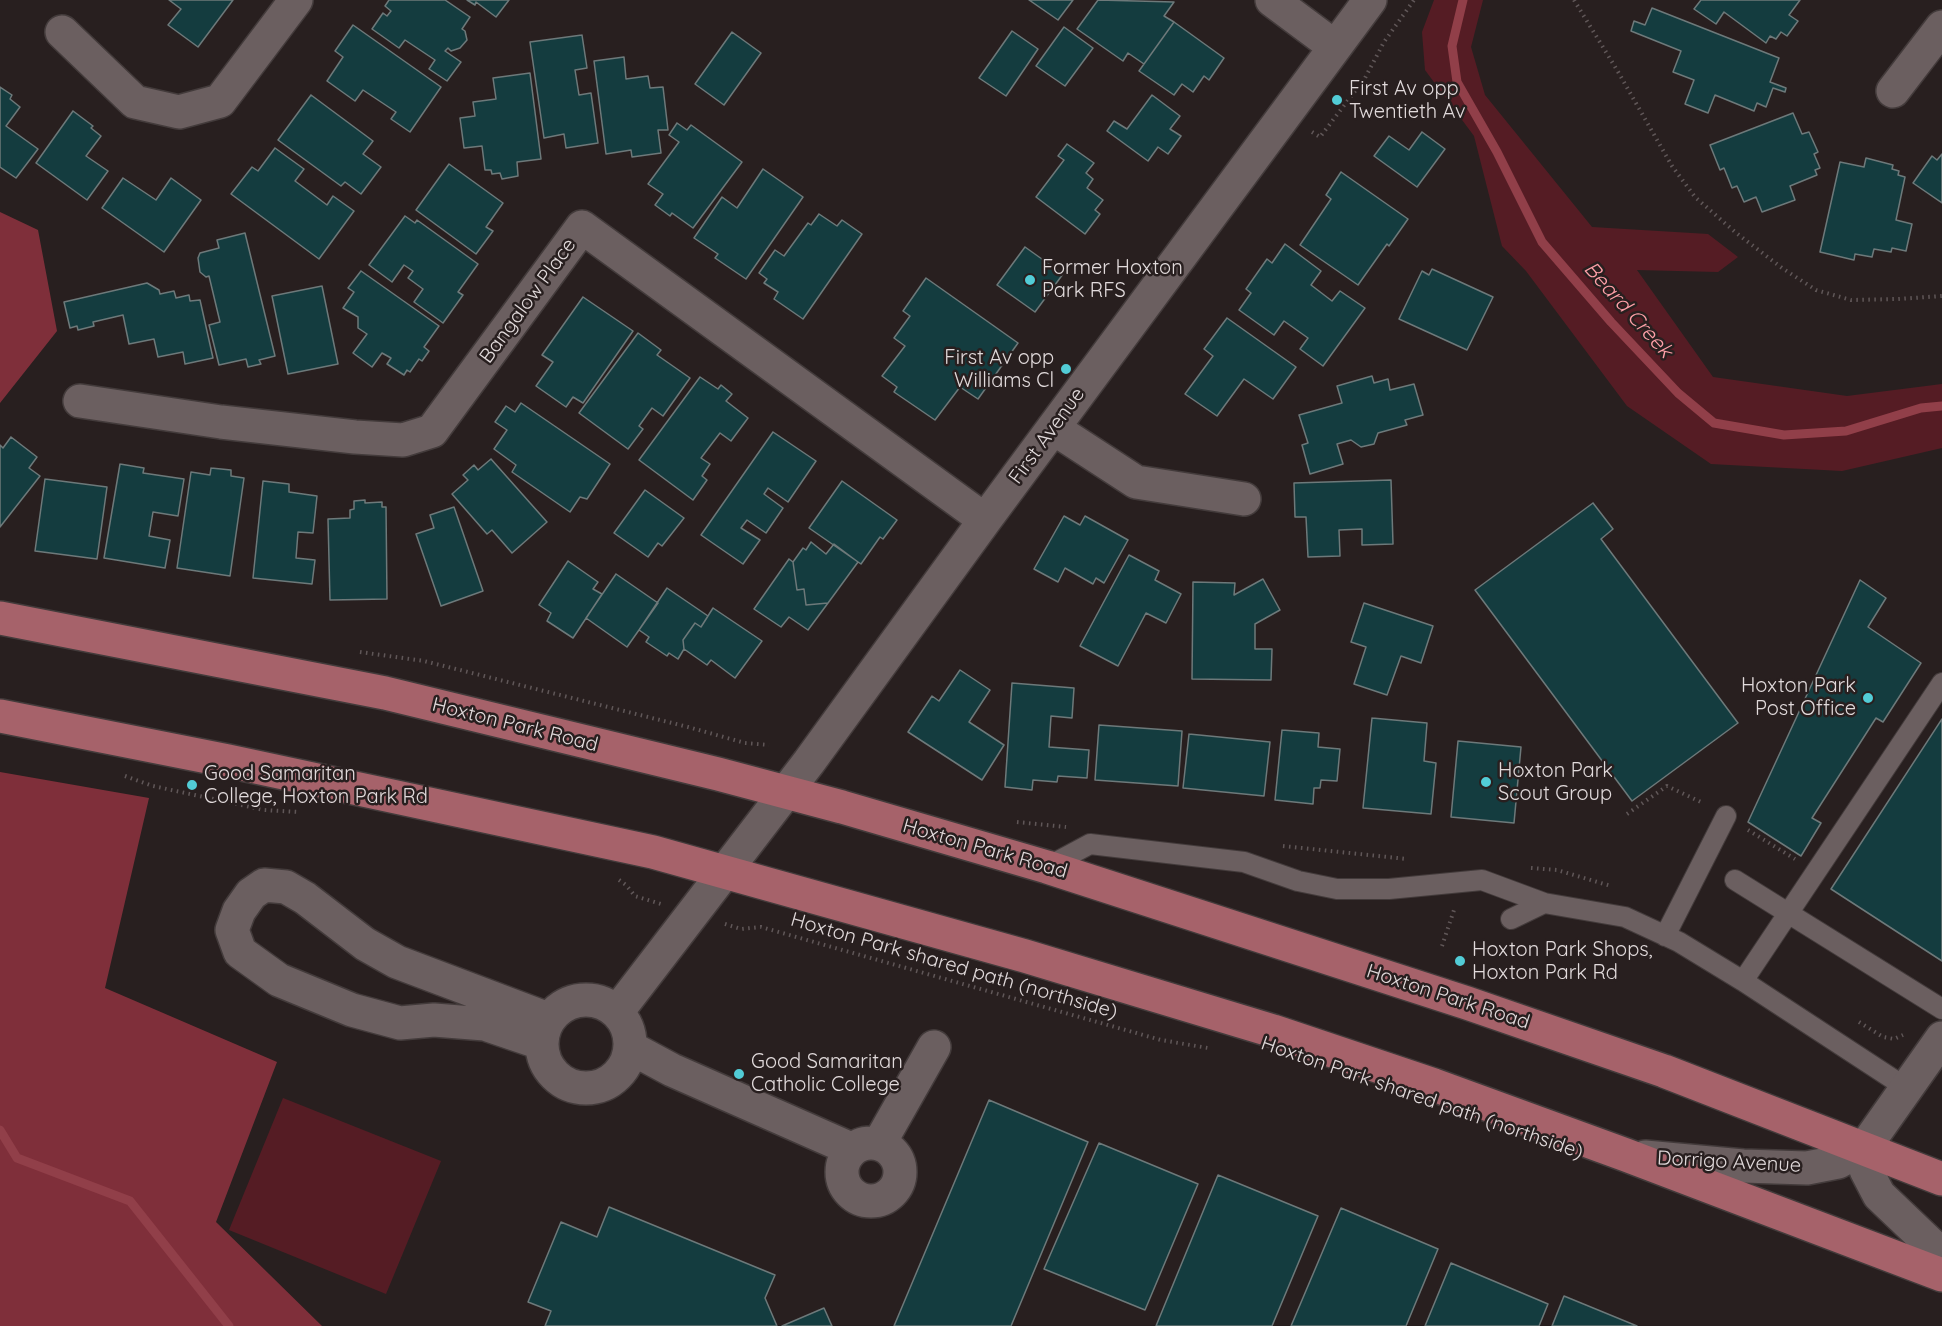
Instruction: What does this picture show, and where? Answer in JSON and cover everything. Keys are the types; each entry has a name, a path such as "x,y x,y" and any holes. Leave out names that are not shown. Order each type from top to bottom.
{"main road":[{"name":"Hoxton Park Road","path":"0,618 386,693 718,774 1047,867 1467,1003 1664,1071 1942,1179"},
{"path":"0,716 217,759 653,852 1025,956 1273,1031 1434,1085 1942,1275"}],"street":[{"path":"62,32 135,102 179,112 220,101 296,0"},
{"path":"1272,0 1335,47"},
{"name":"First Avenue","path":"617,1012 786,792 1370,0"},
{"path":"1893,91 1942,27"},
{"name":"Bangalow Place","path":"80,401 221,422 355,437 403,440 432,430 582,227 985,520"},
{"path":"1053,428 1136,482 1244,499"},
{"path":"264,885 286,887 365,944 397,962 544,1031 434,1020 400,1023 352,1010 279,980 240,952 232,930 251,894 264,885"},
{"path":"588,999 604,1003 617,1012 628,1028 631,1048 625,1067 612,1081 594,1089 574,1088 556,1079 544,1062 544,1031 559,1008 588,999"},
{"name":"Dorrigo Avenue","path":"1626,1155 1743,1166 1807,1168 1838,1162 1864,1147 1942,1038"},
{"path":"631,1048 672,1070 866,1147 934,1047"},
{"path":"1864,1147 1866,1170 1879,1195 1942,1256"}],"lane":[{"path":"1743,981 1942,683"},
{"path":"1665,936 1726,816"},
{"path":"1047,867 1090,844 1244,862 1298,881 1337,889 1389,889 1482,880 1544,903 1625,917 1680,942 1905,1087"},
{"path":"1735,880 1942,1009"},
{"path":"1511,919 1544,903"}],"path":[{"path":"1574,0 1672,166 1695,197 1735,232 1782,268 1816,290 1851,300 1942,296"},
{"path":"744,743 769,746"},
{"path":"1442,946 1459,897"},
{"name":"Hoxton Park shared path (northside)","path":"741,929 761,927 1161,1040 1218,1050"}],"shaded area":[{"path":"1434,0 1483,0 1471,47 1485,95 1592,227 1708,234 1738,257 1718,272 1637,270 1713,377 1847,396 1942,384 1942,448 1842,471 1711,464 1627,406 1526,271 1502,246 1474,136 1425,70 1422,32"},
{"path":"0,212 38,230 57,331 0,403"},
{"path":"0,772 149,798 105,988 277,1062 216,1222 322,1326 0,1326"},
{"path":"283,1098 441,1161 386,1294 229,1230"}],"building":[{"path":"169,0 233,0 198,47 168,25 181,9"},
{"path":"389,0 445,0 470,17 462,29 465,31 467,40 460,48 451,51 448,48 445,51 461,62 447,81 429,69 435,60 405,40 399,48 372,29 383,13 387,16 391,11 385,6"},
{"path":"467,0 509,0 496,17 476,2 475,5"},
{"path":"1029,0 1073,0 1058,20"},
{"path":"1098,0 1174,2 1164,16 1174,22 1144,64 1128,53 1123,61 1077,29"},
{"path":"1701,0 1800,0 1789,15 1798,21 1787,36 1781,32 1776,39 1770,36 1766,43 1724,12 1716,24 1694,9"},
{"path":"1652,8 1779,58 1770,82 1786,88 1785,92 1773,88 1766,107 1757,103 1754,111 1715,95 1708,113 1685,104 1694,80 1673,72 1681,51 1631,31 1634,21 1645,25"},
{"path":"1174,22 1224,58 1209,80 1204,76 1193,92 1182,84 1174,95 1139,71"},
{"path":"353,25 441,87 410,132 391,119 396,112 363,90 355,101 327,81 343,57 335,51"},
{"path":"1064,27 1093,48 1065,86 1036,66"},
{"path":"1012,31 1038,49 1006,96 979,78"},
{"path":"732,32 761,53 724,105 695,84"},
{"path":"582,35 587,68 575,70 579,95 591,93 598,143 566,148 564,134 544,138 530,42"},
{"path":"624,57 626,79 648,76 650,88 663,87 668,130 658,130 661,153 632,157 631,150 606,154 594,61"},
{"path":"530,73 541,159 517,162 518,176 502,179 500,173 492,174 491,170 485,170 482,146 464,148 460,118 475,116 473,102 496,99 493,78"},
{"path":"0,87 12,95 10,99 20,107 6,126 38,149 16,178 0,167"},
{"path":"311,95 373,141 363,154 381,167 361,194 345,182 341,186 278,140"},
{"path":"1152,95 1180,116 1170,129 1181,136 1168,154 1158,147 1148,161 1107,131 1114,121 1127,129"},
{"path":"73,111 93,126 91,128 101,136 86,156 108,171 87,200 36,163"},
{"path":"1793,113 1802,134 1809,132 1818,152 1814,154 1820,168 1815,170 1817,175 1790,186 1795,200 1762,212 1756,197 1744,202 1737,186 1732,188 1724,168 1720,170 1710,145"},
{"path":"677,123 687,130 691,125 742,162 693,228 672,213 670,216 655,205 663,194 648,184 679,142 669,135"},
{"path":"1422,132 1445,149 1417,187 1374,156 1389,136 1409,150"},
{"path":"1067,144 1094,163 1086,173 1093,179 1087,188 1103,200 1095,210 1100,214 1085,234 1036,197 1064,160 1058,156"},
{"path":"275,148 304,169 295,181 327,205 333,196 354,211 319,259 231,194 252,167 258,171"},
{"path":"1942,154 1942,203 1913,183 1932,156 1937,160"},
{"path":"1866,158 1893,165 1892,169 1899,171 1898,175 1905,177 1896,220 1912,224 1906,251 1892,248 1891,252 1874,249 1872,257 1855,254 1854,260 1820,252 1840,162 1864,167"},
{"path":"449,164 503,203 486,227 493,231 476,254 416,210"},
{"path":"763,169 803,197 746,279 715,258 718,254 694,238 722,197 737,208"},
{"path":"1341,172 1408,219 1358,285 1300,245 1331,199 1326,195"},
{"path":"123,178 156,200 171,178 201,200 164,252 102,208"},
{"path":"819,214 837,226 842,220 862,234 803,319 774,299 778,292 764,283 767,279 759,273 775,250 784,256 808,223 811,225"},
{"path":"405,216 415,223 417,220 478,264 458,292 463,295 443,323 414,302 423,289 408,278 413,271 404,265 392,282 369,265"},
{"path":"245,233 275,356 259,360 261,364 248,367 246,359 219,365 209,325 220,322 209,276 206,277 200,272 198,258 200,253 219,248 217,240"},
{"path":"1285,244 1321,271 1311,285 1332,301 1340,291 1365,308 1323,366 1300,349 1308,338 1284,321 1274,335 1239,310 1251,293 1246,289 1267,259 1272,263"},
{"name":"Former Hoxton Park RFS","path":"1025,247 1063,274 1035,312 997,285"},
{"path":"1432,269 1493,297 1467,350 1399,319 1422,271 1429,275"},
{"path":"361,271 439,326 424,347 429,351 422,361 419,359 410,372 407,370 404,375 387,364 391,358 382,353 372,367 353,353 367,334 358,328 358,317 343,308 354,292 348,288"},
{"path":"926,278 1018,343 978,399 960,387 935,420 894,392 897,387 882,376 905,346 894,338 910,316 903,311"},
{"path":"147,283 159,290 160,294 174,291 176,298 189,295 190,301 200,300 213,358 185,364 183,352 158,357 154,339 129,344 123,315 93,322 94,326 78,330 77,326 70,328 64,302"},
{"path":"322,286 338,364 288,374 272,296"},
{"path":"583,297 633,331 583,403 573,397 566,407 536,386 553,362 542,355"},
{"path":"1227,318 1296,367 1273,399 1244,379 1217,416 1185,394 1213,356 1204,349"},
{"path":"638,333 661,350 657,355 690,378 663,416 652,408 639,426 643,429 628,449 579,413"},
{"path":"1372,376 1374,383 1388,379 1390,390 1414,384 1423,415 1405,420 1407,425 1378,433 1374,444 1361,447 1351,440 1337,444 1343,464 1310,474 1302,445 1308,443 1299,415 1342,403 1337,386"},
{"path":"700,377 718,389 721,385 732,394 726,401 748,418 731,441 720,433 701,458 710,464 702,476 707,480 693,500 639,460"},
{"path":"521,403 610,464 587,499 580,497 570,512 512,472 516,465 494,449 507,430 495,422 506,406 515,412"},
{"path":"773,432 816,461 788,502 768,488 764,494 783,508 766,533 747,520 741,528 760,540 743,564 701,535"},
{"path":"11,437 37,457 29,468 40,476 0,527 0,445 3,448"},
{"path":"491,459 547,522 512,553 492,530 487,534 452,494 468,480 463,475 474,465 478,470"},
{"path":"120,464 144,468 143,473 184,479 178,516 153,512 149,536 170,540 165,568 104,558"},
{"path":"211,468 231,470 231,476 244,478 230,576 177,568 191,472 210,475"},
{"path":"45,479 107,487 97,559 35,551"},
{"path":"1391,480 1393,544 1362,545 1362,529 1339,530 1340,556 1308,557 1306,517 1295,517 1294,483"},
{"path":"263,481 289,484 289,492 317,496 313,533 298,532 296,558 315,560 312,584 253,578"},
{"path":"842,481 897,520 883,539 880,537 861,564 809,528"},
{"path":"645,490 684,518 662,546 658,543 648,557 614,533"},
{"path":"365,500 365,503 382,502 382,507 386,507 387,599 330,600 328,519 350,518 350,510 354,509 354,501"},
{"path":"1593,503 1613,529 1601,539 1738,723 1632,801 1475,590"},
{"path":"454,507 483,591 441,606 416,534 434,528 430,515"},
{"path":"1064,516 1080,525 1085,516 1128,540 1104,583 1096,578 1093,584 1065,568 1058,582 1034,569"},
{"path":"811,542 826,554 834,544 858,562 828,603 806,605 804,589 797,590 793,562 803,548 806,550"},
{"path":"1129,555 1159,571 1155,580 1181,594 1166,623 1146,613 1118,666 1080,646"},
{"path":"789,559 793,562 797,590 804,589 806,605 828,603 808,630 789,617 781,627 754,609"},
{"path":"568,561 598,582 593,589 602,594 573,638 547,621 551,613 539,605"},
{"path":"616,574 658,603 627,647 586,618"},
{"path":"1263,579 1280,610 1255,624 1255,649 1272,649 1271,680 1192,679 1193,582 1235,583 1234,595"},
{"path":"1860,580 1886,598 1868,627 1921,663 1883,722 1876,718 1812,818 1821,823 1801,856 1748,822"},
{"path":"667,588 708,616 701,627 695,623 683,640 684,649 678,659 669,653 667,656 646,642 649,637 639,630"},
{"path":"1364,603 1433,626 1421,663 1401,656 1387,695 1354,684 1366,647 1351,642"},
{"path":"713,608 762,641 735,678 711,660 707,665 684,649 683,640 695,623 701,627"},
{"path":"960,670 990,690 969,722 1004,745 982,780 908,732 932,696 939,701"},
{"path":"1012,683 1074,688 1072,718 1051,716 1049,747 1089,750 1087,778 1058,776 1057,782 1033,780 1032,790 1005,787"},
{"path":"1372,718 1427,723 1424,761 1436,763 1431,814 1363,808"},
{"path":"1942,719 1942,961 1831,889"},
{"path":"1099,725 1182,731 1178,786 1095,780"},
{"path":"1282,730 1319,733 1318,747 1340,749 1337,781 1321,780 1320,788 1314,788 1313,804 1275,800"},
{"path":"1189,734 1270,742 1264,796 1183,788"},
{"name":"Hoxton Park Scout Group","path":"1458,741 1521,747 1514,823 1451,817"},
{"path":"989,1100 1088,1142 1011,1326 894,1326"},
{"path":"1099,1143 1198,1184 1145,1310 1044,1269"},
{"path":"1218,1175 1318,1216 1272,1326 1156,1326"},
{"path":"609,1207 775,1275 765,1298 777,1326 545,1326 551,1311 528,1302 561,1222 597,1237"},
{"path":"1341,1208 1438,1249 1406,1326 1291,1326"},
{"path":"1451,1263 1548,1304 1539,1326 1425,1326"},
{"path":"1564,1296 1637,1326 1552,1326"},
{"path":"824,1308 832,1326 782,1326"}],"waterway":[{"name":"Beard Creek","path":"1463,0 1452,46 1457,82 1497,152 1542,242 1611,322 1678,393 1714,423 1784,435 1846,431 1921,408 1942,406"},
{"path":"0,1130 17,1158 130,1201 229,1326"}],"place":[{"name":"First Av opp Twentieth Av","path":"1337,100"},
{"name":"Former Hoxton Park RFS","path":"1030,280"},
{"name":"First Av opp Williams Cl","path":"1066,369"},
{"name":"Hoxton Park Post Office","path":"1868,698"},
{"name":"Hoxton Park Scout Group","path":"1486,782"},
{"name":"Good Samaritan College, Hoxton Park Rd","path":"192,785"},
{"name":"Hoxton Park Shops, Hoxton Park Rd","path":"1460,961"},
{"name":"Good Samaritan Catholic College","path":"739,1074"}]}
